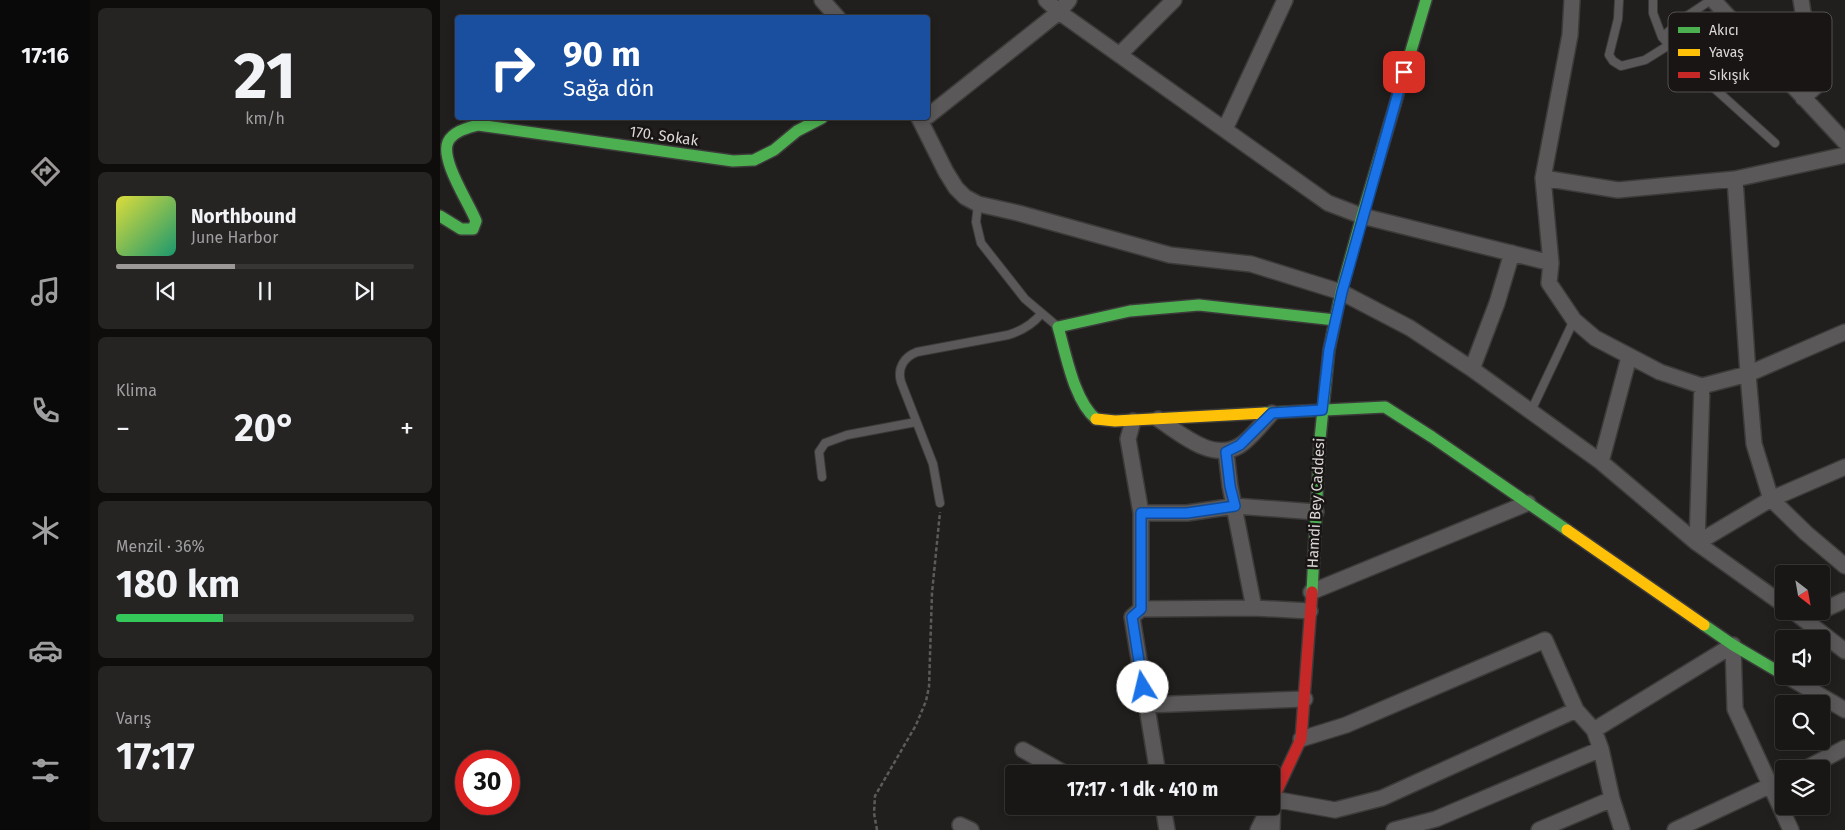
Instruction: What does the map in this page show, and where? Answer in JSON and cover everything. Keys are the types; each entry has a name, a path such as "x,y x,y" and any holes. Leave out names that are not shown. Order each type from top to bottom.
{"street":[{"path":"822,0 835,15"},
{"path":"1046,0 1059,12 1328,203 1362,216 1551,263"},
{"path":"930,113 1059,12 1069,0"},
{"path":"1120,54 1174,0"},
{"path":"1225,129 1284,0"},
{"name":"Hamdi Bey Caddesi","path":"1280,783 1301,739 1322,410 1329,350 1362,216 1426,0"},
{"path":"1572,0 1570,35 1543,178 1551,263 1549,283 1574,320 1595,338 1629,357 1660,372 1702,386 1748,374 1845,332"},
{"path":"1712,0 1723,12"},
{"path":"1797,92 1845,142"},
{"path":"1803,98 1810,92"},
{"name":"170. Sokak","path":"440,216 461,229 473,229 476,220 454,175 446,152 448,142 459,131 478,126 733,161 754,160 774,150 797,131 818,120"},
{"path":"925,120 946,172 956,188 978,204 1018,213 1170,255 1251,264 1342,292 1410,328 1472,369 1601,462 1697,542 1775,598"},
{"path":"1543,178 1618,190 1735,179 1845,155"},
{"path":"1735,179 1754,444 1771,499 1806,533 1845,566"},
{"path":"1472,369 1497,303 1512,254"},
{"path":"1335,320 1199,305 1130,311 1058,327 1079,395 1088,412 1095,419 1115,421 1385,407 1733,645 1775,669"},
{"path":"1601,462 1629,357"},
{"path":"1697,542 1702,386"},
{"path":"1158,419 1198,445 1226,452 1240,445 1272,413"},
{"path":"1132,420 1128,439 1141,513 1141,609"},
{"path":"1226,452 1230,486 1254,608"},
{"path":"1697,542 1771,499 1845,467"},
{"path":"1311,592 1528,503"},
{"path":"1141,513 1187,513 1235,506 1316,512"},
{"path":"1830,607 1845,600"},
{"path":"1156,765 1132,617 1141,609 1254,608 1310,611"},
{"path":"1805,620 1845,651"},
{"path":"1301,739 1346,725 1545,640 1576,710 1594,730 1601,749 1612,799 1622,830"},
{"path":"1594,730 1733,645"},
{"path":"1733,645 1735,709 1791,830"},
{"path":"1802,685 1845,710"},
{"path":"1146,704 1305,699"},
{"path":"1280,803 1335,810 1382,798 1576,710"},
{"path":"1822,760 1845,748"},
{"path":"1394,830 1436,819 1601,749"},
{"path":"1023,750 1050,765"},
{"path":"1675,830 1698,825 1775,784"},
{"path":"1539,830 1612,799"},
{"path":"1164,815 1167,830"},
{"name":"Hamdi Bey Caddesi","path":"1258,830 1265,815"},
{"path":"1271,815 1272,830"}],"lane":[{"path":"1619,0 1618,19 1609,55 1613,61 1621,66 1645,60 1668,46"},
{"path":"1653,0 1653,13 1662,37 1668,44"},
{"path":"1693,12 1712,0"},
{"path":"1662,37 1668,32"},
{"path":"1718,92 1775,143"},
{"path":"978,204 976,222 982,242 1016,289 1041,314 1058,327"},
{"path":"940,503 933,464 900,377 901,367 907,358 917,352 1008,335 1020,331 1034,322 1041,314"},
{"path":"1530,411 1574,320"},
{"path":"822,477 819,452 825,443 847,435 916,422"}],"path":[{"path":"877,830 874,813 876,796 916,725 926,701 929,687 932,593 940,503"}],"traffic: fast":[{"path":"1312,592 1320,439 1329,350 1341,292 1362,216 1426,0"},
{"path":"440,216 461,229 473,229 476,221 451,170 447,150 448,142 453,135 461,130 478,125 733,161 754,160 774,150 797,131 818,120"},
{"path":"1096,419 1088,411 1076,389 1058,327 1130,311 1199,305 1335,320"},
{"path":"1265,413 1385,407 1567,530"},
{"path":"1704,625 1775,670"}],"traffic: slow":[{"path":"1096,419 1115,421 1265,413"},
{"path":"1567,530 1704,625"}],"traffic: jam":[{"path":"1280,784 1301,739 1312,592"}],"route":[{"path":"1143,687 1132,617 1141,609 1141,513 1187,513 1235,506 1230,486 1226,452 1240,445 1272,413 1322,410 1329,350 1342,292 1404,72"}]}
